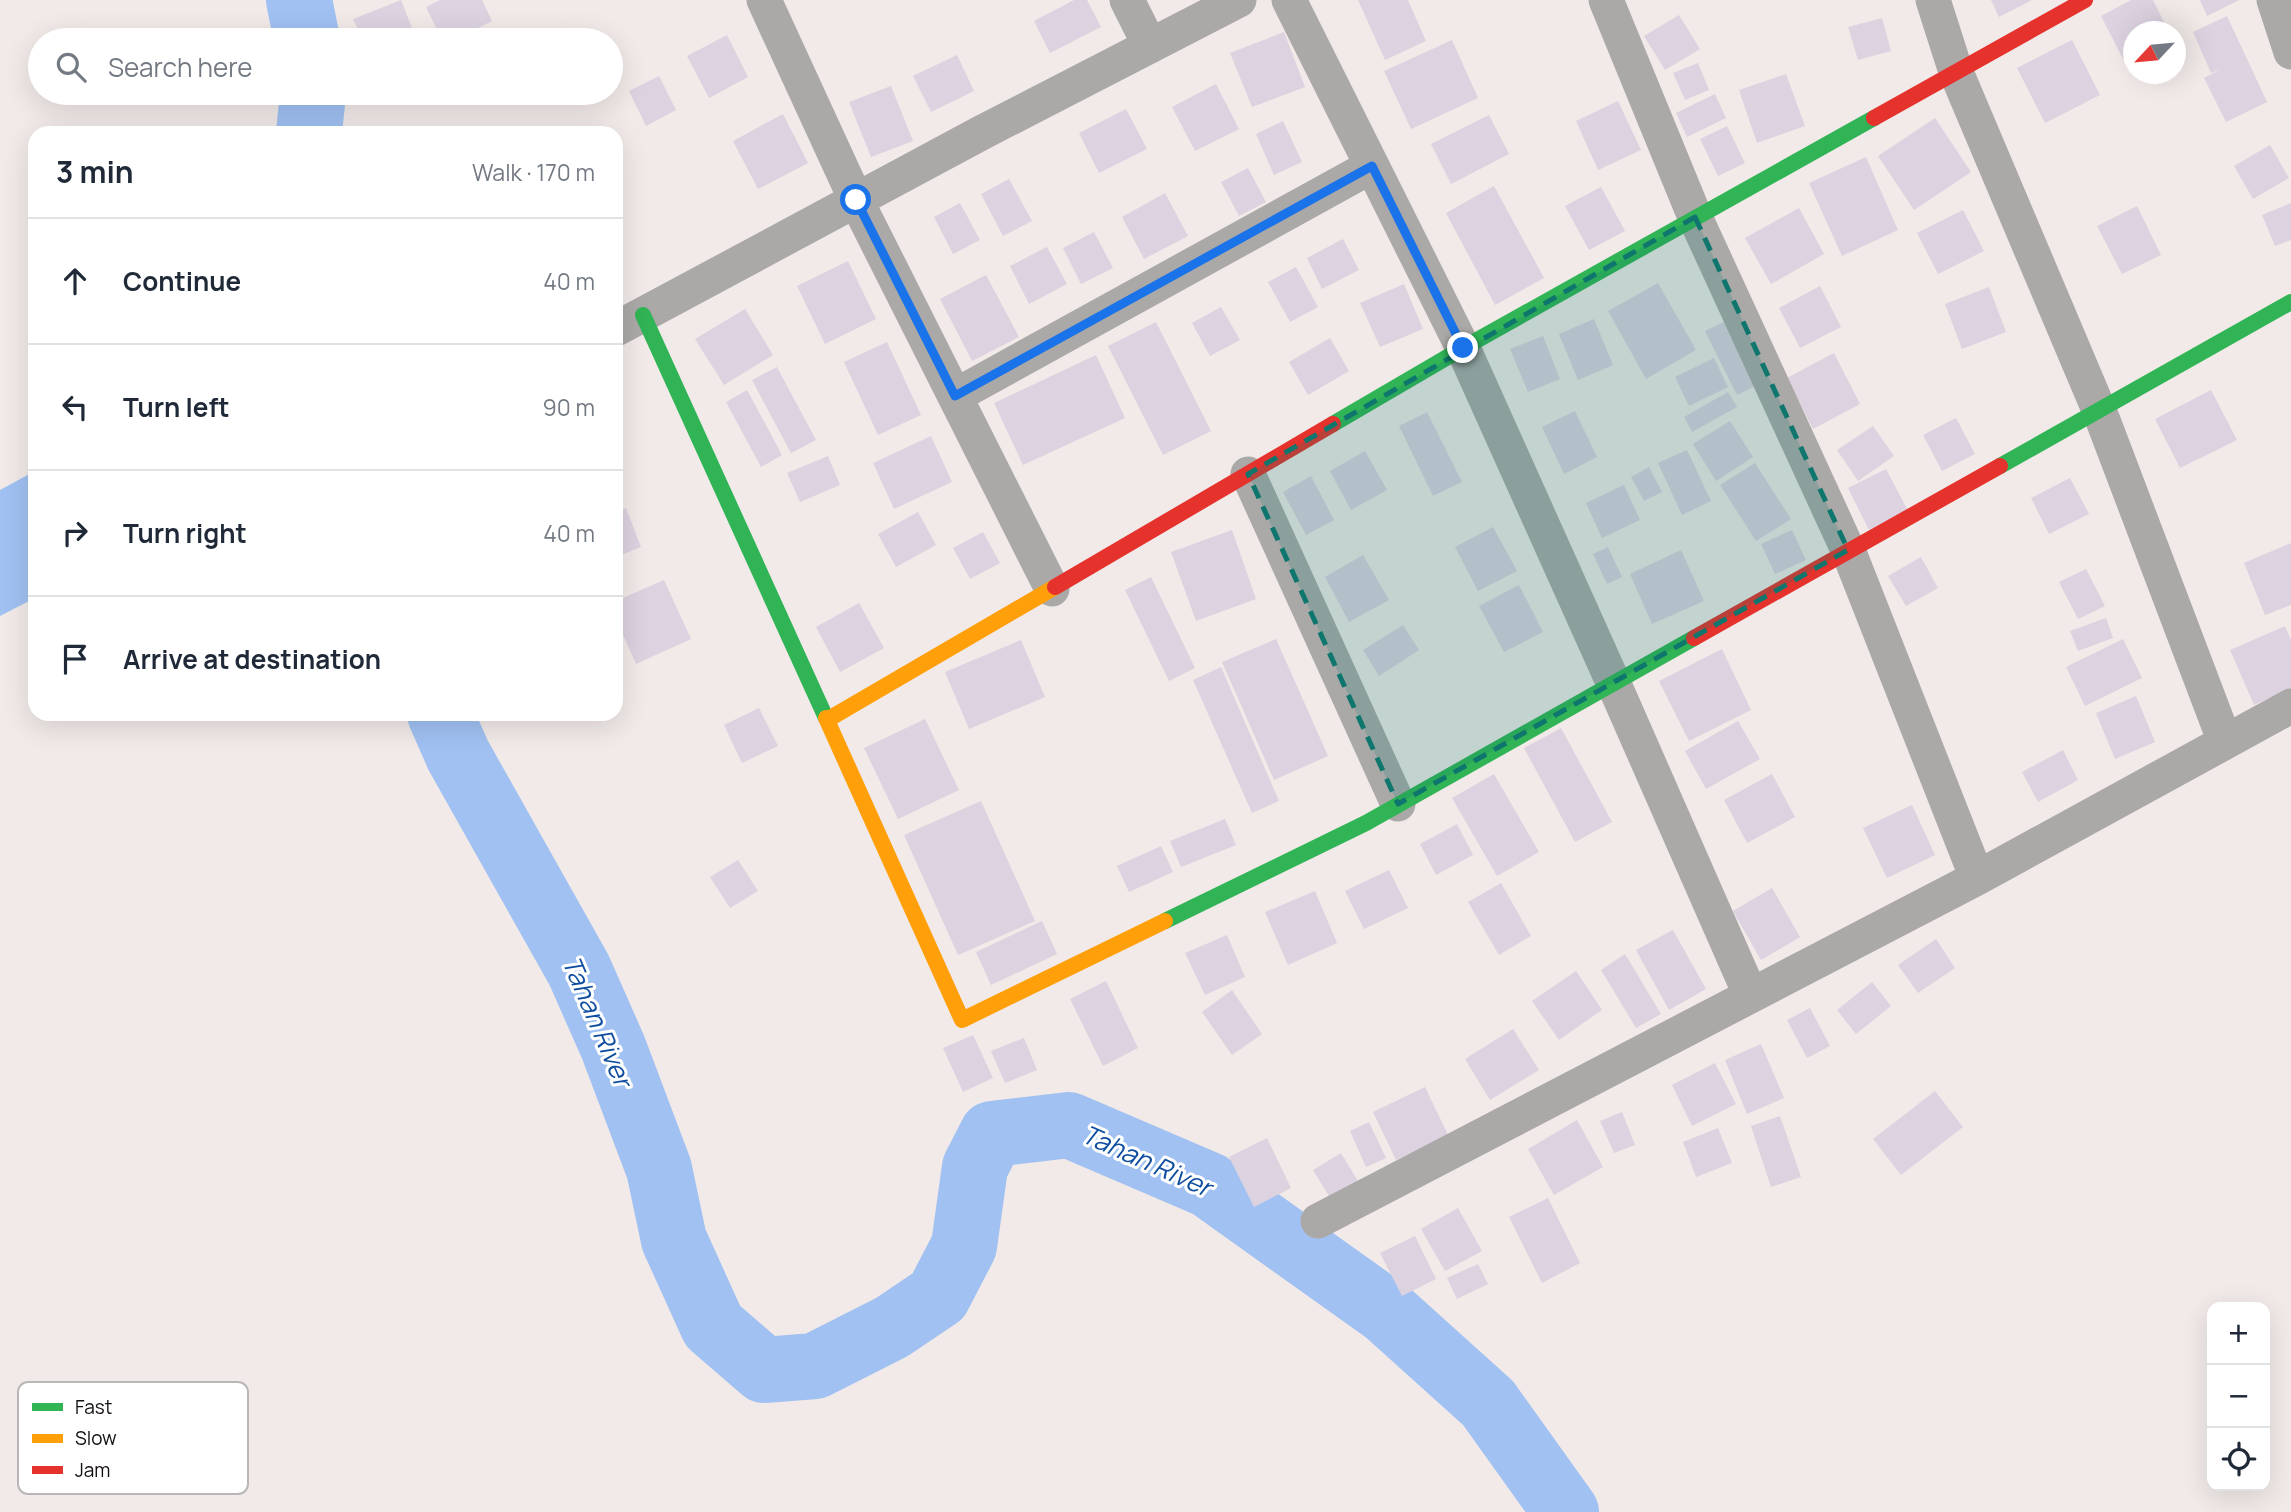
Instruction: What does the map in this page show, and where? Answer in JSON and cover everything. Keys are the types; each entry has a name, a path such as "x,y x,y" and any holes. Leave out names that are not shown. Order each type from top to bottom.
{"street":[{"path":"764,0 856,200 1052,589"},
{"path":"1127,0 1150,46"},
{"path":"1238,0 630,322 827,720 962,1020 1366,823 2291,302"},
{"path":"1289,0 1463,348 1614,682 1750,994"},
{"path":"1606,0 1696,218 1848,550 1977,878"},
{"path":"1933,0 1956,72 2099,410 2225,742"},
{"path":"827,720 1463,348 2085,0"},
{"path":"2274,0 2291,52"},
{"path":"955,396 1372,166"},
{"path":"1248,474 1398,804"},
{"path":"1318,1222 1750,994 1977,878 2291,706"}],"highlighted area":[{"path":"1695,217 1848,550 1398,804 1248,474"}],"water":[{"path":"28,475 28,602 0,616 0,490"}],"building":[{"path":"401,0 412,28 357,28 353,19"},
{"path":"440,0 482,0 492,21 478,28 436,28 426,7"},
{"path":"1074,0 1087,0 1101,27 1050,53 1034,21"},
{"path":"1358,0 1408,0 1426,41 1385,60"},
{"path":"1991,0 2032,0 1999,17"},
{"path":"2131,0 2153,0 2164,21 2123,21 2123,59 2101,16"},
{"path":"2200,0 2239,0 2207,16"},
{"path":"1679,15 1700,49 1665,70 1644,36"},
{"path":"2227,16 2267,102 2226,122 2204,78 2221,69 2211,73 2193,32"},
{"path":"1882,18 1891,51 1858,60 1848,27"},
{"path":"1284,32 1305,87 1252,107 1230,53"},
{"path":"727,35 748,77 709,98 687,56"},
{"path":"1452,40 1478,98 1411,129 1384,71"},
{"path":"2072,40 2100,95 2045,123 2017,68"},
{"path":"957,55 974,91 931,112 913,76"},
{"path":"1698,63 1709,90 1685,100 1673,73"},
{"path":"1786,74 1805,126 1757,143 1739,90"},
{"path":"659,76 676,110 646,126 629,91"},
{"path":"1216,84 1239,129 1195,151 1172,107"},
{"path":"891,86 913,141 871,157 849,102"},
{"path":"1715,94 1726,118 1687,137 1676,113"},
{"path":"1618,101 1641,150 1598,170 1576,121"},
{"path":"1126,109 1147,149 1099,173 1079,133"},
{"path":"783,114 808,163 758,189 733,141"},
{"path":"1489,115 1509,154 1451,184 1431,144"},
{"path":"1935,118 1971,172 1914,210 1878,156"},
{"path":"1283,121 1302,162 1274,175 1256,134"},
{"path":"1727,126 1745,163 1718,176 1700,139"},
{"path":"2270,145 2289,178 2253,199 2234,166"},
{"path":"1866,157 1898,230 1842,256 1809,183"},
{"path":"1248,168 1266,202 1239,216 1221,182"},
{"path":"1009,179 1032,221 1003,236 981,194"},
{"path":"1494,186 1544,278 1495,305 1446,213"},
{"path":"1601,187 1625,231 1589,250 1565,206"},
{"path":"1165,193 1188,236 1144,259 1122,217"},
{"path":"960,203 980,240 953,254 934,217"},
{"path":"2291,203 2291,240 2275,246 2262,215"},
{"path":"2137,206 2161,255 2122,274 2097,226"},
{"path":"1799,208 1824,254 1771,284 1745,238"},
{"path":"1963,210 1984,251 1938,274 1917,233"},
{"path":"1094,232 1113,268 1081,284 1063,248"},
{"path":"1343,239 1359,270 1322,289 1307,258"},
{"path":"1047,247 1067,284 1029,304 1010,266"},
{"path":"848,261 876,319 825,344 797,286"},
{"path":"1296,267 1318,307 1290,322 1268,282"},
{"path":"986,275 1019,337 972,361 940,299"},
{"path":"1658,283 1696,350 1646,379 1608,311"},
{"path":"1404,284 1423,329 1380,347 1360,303"},
{"path":"1820,286 1841,327 1800,348 1779,308"},
{"path":"1989,287 2006,332 1962,349 1945,304"},
{"path":"1221,307 1240,340 1210,356 1192,323"},
{"path":"745,309 773,355 724,385 695,339"},
{"path":"1747,311 1778,375 1737,395 1705,331"},
{"path":"1594,319 1613,365 1578,380 1559,334"},
{"path":"1156,322 1211,431 1163,455 1108,346"},
{"path":"1543,336 1560,379 1528,392 1510,349"},
{"path":"1330,338 1349,371 1308,395 1289,362"},
{"path":"887,342 921,415 878,435 844,362"},
{"path":"1834,353 1860,404 1813,429 1787,378"},
{"path":"1096,355 1125,418 1023,465 994,403"},
{"path":"1714,358 1728,387 1689,406 1675,377"},
{"path":"777,367 816,440 791,453 752,380"},
{"path":"747,390 782,455 761,467 726,402"},
{"path":"2211,390 2237,440 2180,468 2155,419"},
{"path":"1728,392 1737,407 1692,432 1684,417"},
{"path":"1575,411 1597,457 1564,474 1542,427"},
{"path":"1427,412 1462,482 1433,496 1399,426"},
{"path":"1956,418 1975,454 1942,471 1923,435"},
{"path":"1730,421 1753,457 1716,481 1693,444"},
{"path":"1873,426 1894,456 1858,481 1837,450"},
{"path":"931,436 952,482 894,509 873,463"},
{"path":"1687,450 1711,501 1682,515 1658,463"},
{"path":"1365,451 1387,490 1351,510 1330,471"},
{"path":"828,456 840,485 800,502 787,473"},
{"path":"1755,463 1791,519 1756,541 1720,485"},
{"path":"1649,467 1662,492 1644,501 1631,477"},
{"path":"1886,469 1908,511 1869,530 1848,488"},
{"path":"1311,476 1334,520 1306,535 1283,492"},
{"path":"2070,478 2089,514 2049,534 2031,498"},
{"path":"1624,485 1640,520 1602,538 1586,503"},
{"path":"626,508 641,547 623,554 623,509"},
{"path":"918,512 936,545 896,567 878,534"},
{"path":"1493,527 1517,571 1478,591 1455,547"},
{"path":"1232,530 1256,599 1196,621 1171,552"},
{"path":"1792,530 1806,560 1775,574 1761,544"},
{"path":"983,532 1000,563 970,579 953,548"},
{"path":"2291,543 2291,605 2265,615 2244,563"},
{"path":"1608,547 1622,577 1607,584 1593,554"},
{"path":"1681,550 1704,601 1652,624 1630,574"},
{"path":"1363,555 1389,600 1349,622 1325,577"},
{"path":"1921,557 1938,588 1906,606 1888,576"},
{"path":"2086,569 2105,606 2078,619 2059,582"},
{"path":"1151,577 1195,668 1169,681 1125,590"},
{"path":"664,580 691,639 636,664 623,635 623,598"},
{"path":"1519,585 1543,632 1504,652 1479,606"},
{"path":"859,603 884,648 840,672 816,627"},
{"path":"2106,618 2113,638 2078,651 2070,631"},
{"path":"1403,625 1419,650 1379,676 1363,650"},
{"path":"2285,626 2291,640 2291,688 2254,705 2230,650"},
{"path":"1276,639 1328,756 1274,780 1222,662"},
{"path":"2123,639 2142,678 2085,706 2066,667"},
{"path":"1021,640 1045,697 969,729 945,672"},
{"path":"1722,649 1751,710 1689,741 1659,681"},
{"path":"1221,667 1279,801 1252,813 1193,680"},
{"path":"2136,696 2155,742 2115,759 2096,713"},
{"path":"759,708 778,746 742,763 724,725"},
{"path":"925,719 959,790 898,819 864,748"},
{"path":"1738,721 1760,759 1706,789 1685,751"},
{"path":"1561,728 1612,822 1575,842 1524,748"},
{"path":"2063,750 2078,780 2038,802 2022,772"},
{"path":"1494,774 1539,852 1497,876 1452,798"},
{"path":"1772,774 1795,817 1747,843 1724,800"},
{"path":"981,801 1035,921 958,955 904,835"},
{"path":"1912,805 1935,855 1887,878 1863,828"},
{"path":"1225,819 1236,845 1181,867 1170,841"},
{"path":"1457,824 1473,855 1436,875 1420,844"},
{"path":"1161,846 1173,872 1129,892 1117,866"},
{"path":"738,860 758,891 730,908 710,877"},
{"path":"1389,870 1408,908 1364,929 1345,891"},
{"path":"1501,883 1531,936 1499,955 1468,902"},
{"path":"1772,888 1800,937 1761,960 1733,911"},
{"path":"1315,891 1337,943 1288,965 1265,912"},
{"path":"1042,921 1057,954 991,985 976,952"},
{"path":"1673,930 1706,989 1669,1010 1636,950"},
{"path":"1227,935 1245,977 1205,995 1185,953"},
{"path":"1936,939 1955,968 1918,993 1898,965"},
{"path":"1625,954 1661,1014 1636,1028 1601,970"},
{"path":"1576,971 1602,1010 1559,1040 1532,1001"},
{"path":"1106,981 1138,1048 1103,1066 1070,999"},
{"path":"1872,982 1891,1006 1856,1034 1837,1010"},
{"path":"1232,990 1262,1034 1232,1055 1202,1012"},
{"path":"1810,1008 1830,1046 1807,1058 1787,1020"},
{"path":"1513,1029 1539,1070 1490,1100 1465,1059"},
{"path":"973,1035 993,1078 963,1092 943,1048"},
{"path":"1024,1038 1037,1070 1005,1083 991,1051"},
{"path":"1761,1044 1784,1098 1747,1114 1725,1060"},
{"path":"1715,1063 1736,1104 1692,1126 1672,1085"},
{"path":"1425,1087 1448,1135 1396,1160 1373,1112"},
{"path":"1935,1091 1963,1127 1901,1175 1873,1139"},
{"path":"1622,1112 1635,1145 1614,1153 1600,1121"},
{"path":"1780,1116 1801,1177 1771,1187 1751,1126"},
{"path":"1577,1120 1603,1167 1554,1195 1528,1149"},
{"path":"1369,1122 1386,1158 1366,1167 1350,1131"},
{"path":"1718,1128 1732,1163 1696,1177 1683,1142"},
{"path":"1267,1138 1291,1188 1254,1207 1229,1157"},
{"path":"1341,1153 1361,1186 1333,1203 1313,1170"},
{"path":"1548,1198 1580,1263 1542,1283 1509,1217"},
{"path":"1458,1208 1482,1251 1445,1271 1421,1229"},
{"path":"1415,1236 1436,1279 1402,1296 1380,1253"},
{"path":"1478,1264 1488,1284 1457,1299 1447,1278"}],"waterway":[{"name":"Tahan River","path":"299,0 305,28"},
{"name":"Tahan River","path":"310,126 312,105"},
{"name":"Tahan River","path":"443,721 458,755 579,970 613,1047 659,1169 674,1240 713,1326 764,1370 815,1366 892,1327 938,1296 964,1246 975,1167 992,1134 1069,1125 1209,1185 1387,1312 1488,1403 1566,1512"}],"traffic: fast":[{"path":"1333,424 1463,348 1874,118"},
{"path":"2000,466 2291,302"},
{"path":"643,315 826,718"},
{"path":"1165,921 1366,823 1694,638"}],"traffic: slow":[{"path":"827,720 1055,587"},
{"path":"826,718 962,1020 1165,921"}],"traffic: jam":[{"path":"1874,118 2085,0"},
{"path":"1055,587 1333,424"},
{"path":"1694,638 2000,466"}],"route":[{"path":"856,200 955,396 1372,166 1463,348"}]}
